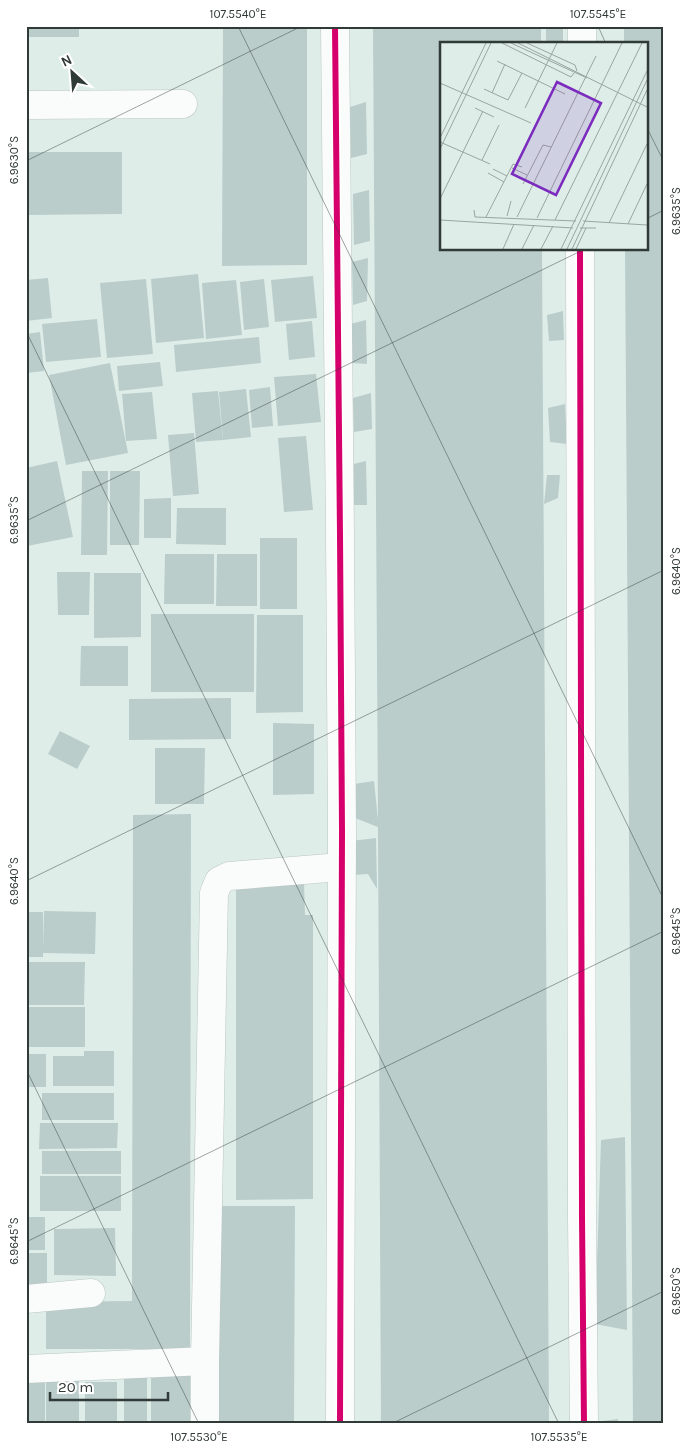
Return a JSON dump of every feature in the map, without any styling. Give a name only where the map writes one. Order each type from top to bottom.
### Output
[{"type":"street","points":[[335,26],[340,535],[340,1424]]},
{"type":"street","points":[[582,26],[582,42]]},
{"type":"street","points":[[26,105],[183,104]]},
{"type":"street","points":[[580,250],[584,1424]]},
{"type":"street","points":[[205,1424],[214,892],[219,881],[229,876],[341,868]]},
{"type":"street","points":[[26,1299],[91,1293]]},
{"type":"street","points":[[26,1369],[205,1361]]},
{"type":"building","points":[[26,26],[79,26],[79,37],[26,37]]},
{"type":"building","points":[[223,26],[307,26],[307,265],[222,266]]},
{"type":"building","points":[[373,26],[541,26],[541,42],[440,42],[440,250],[542,250],[549,1424],[381,1424],[378,827],[355,818],[354,784],[374,781],[378,820]]},
{"type":"building","points":[[546,26],[563,26],[563,42],[546,42]]},
{"type":"building","points":[[624,26],[664,26],[664,1424],[633,1424],[625,250],[648,250],[648,42],[624,42]]},
{"type":"building","points":[[366,102],[367,154],[351,158],[350,107]]},
{"type":"building","points":[[26,152],[122,152],[122,214],[26,215]]},
{"type":"building","points":[[369,190],[370,241],[354,245],[353,194]]},
{"type":"building","points":[[368,258],[367,301],[353,305],[352,262]]},
{"type":"building","points":[[198,274],[204,338],[156,343],[151,279]]},
{"type":"building","points":[[313,276],[317,318],[275,322],[271,280]]},
{"type":"building","points":[[48,278],[52,318],[26,321],[26,280]]},
{"type":"building","points":[[146,279],[153,354],[107,358],[100,283]]},
{"type":"building","points":[[264,279],[269,327],[244,330],[240,282]]},
{"type":"building","points":[[236,280],[242,335],[206,339],[202,283]]},
{"type":"building","points":[[563,311],[564,340],[549,341],[547,315]]},
{"type":"building","points":[[97,319],[101,357],[46,362],[42,324]]},
{"type":"building","points":[[366,320],[367,364],[352,363],[350,324]]},
{"type":"building","points":[[312,321],[315,357],[289,360],[286,324]]},
{"type":"building","points":[[40,332],[44,371],[26,373],[26,334]]},
{"type":"building","points":[[259,337],[261,363],[176,372],[174,345]]},
{"type":"building","points":[[160,362],[163,386],[119,391],[117,366]]},
{"type":"building","points":[[110,363],[128,453],[66,465],[49,375]]},
{"type":"building","points":[[316,374],[321,422],[278,426],[274,377]]},
{"type":"building","points":[[270,387],[273,426],[252,428],[249,390]]},
{"type":"building","points":[[246,389],[251,437],[223,440],[219,392]]},
{"type":"building","points":[[218,391],[223,440],[196,442],[192,393]]},
{"type":"building","points":[[152,392],[157,439],[126,441],[122,394]]},
{"type":"building","points":[[371,393],[372,429],[354,432],[353,398]]},
{"type":"building","points":[[565,404],[567,444],[550,442],[548,408]]},
{"type":"building","points":[[194,433],[199,494],[173,496],[168,435]]},
{"type":"building","points":[[306,436],[313,510],[284,512],[278,438]]},
{"type":"building","points":[[57,461],[73,537],[27,546],[26,468]]},
{"type":"building","points":[[366,461],[367,505],[351,505],[349,465]]},
{"type":"building","points":[[82,471],[108,471],[107,555],[81,555]]},
{"type":"building","points":[[110,471],[140,471],[139,545],[110,545]]},
{"type":"building","points":[[547,475],[560,475],[558,498],[544,504]]},
{"type":"building","points":[[171,498],[171,538],[144,538],[144,499]]},
{"type":"building","points":[[177,508],[226,508],[226,545],[176,544]]},
{"type":"building","points":[[260,538],[297,538],[297,609],[260,609]]},
{"type":"building","points":[[165,554],[214,554],[214,604],[164,604]]},
{"type":"building","points":[[217,554],[257,554],[257,606],[216,606]]},
{"type":"building","points":[[57,572],[90,572],[89,615],[58,615]]},
{"type":"building","points":[[94,573],[141,573],[141,637],[94,638]]},
{"type":"building","points":[[151,614],[254,614],[254,692],[151,692]]},
{"type":"building","points":[[257,615],[303,615],[303,712],[256,713]]},
{"type":"building","points":[[81,646],[128,646],[128,686],[80,686]]},
{"type":"building","points":[[231,698],[231,739],[129,740],[129,699]]},
{"type":"building","points":[[273,723],[314,724],[314,794],[273,795]]},
{"type":"building","points":[[60,731],[90,746],[77,769],[48,754]]},
{"type":"building","points":[[155,748],[205,748],[204,804],[155,804]]},
{"type":"building","points":[[26,768],[29,768],[28,804],[26,804]]},
{"type":"building","points":[[191,814],[190,1349],[46,1349],[46,1302],[132,1301],[133,815]]},
{"type":"building","points":[[376,838],[377,889],[368,874],[352,875],[351,841]]},
{"type":"building","points":[[304,882],[305,915],[313,915],[313,1199],[236,1200],[236,883]]},
{"type":"building","points":[[44,911],[96,912],[95,954],[43,953],[43,957],[26,957],[26,912],[43,912],[44,949]]},
{"type":"building","points":[[26,962],[85,962],[84,1005],[26,1005]]},
{"type":"building","points":[[26,1007],[85,1007],[85,1047],[26,1047]]},
{"type":"building","points":[[84,1051],[114,1051],[114,1086],[53,1086],[53,1056],[84,1056]]},
{"type":"building","points":[[26,1054],[46,1054],[46,1087],[26,1087]]},
{"type":"building","points":[[42,1093],[114,1093],[114,1120],[42,1120]]},
{"type":"building","points":[[26,1103],[29,1103],[29,1139],[26,1139]]},
{"type":"building","points":[[40,1123],[118,1123],[117,1148],[39,1149]]},
{"type":"building","points":[[625,1137],[627,1330],[595,1324],[601,1140]]},
{"type":"building","points":[[42,1151],[121,1151],[121,1174],[42,1174]]},
{"type":"building","points":[[40,1176],[121,1176],[121,1211],[40,1211]]},
{"type":"building","points":[[217,1206],[295,1206],[294,1424],[217,1424]]},
{"type":"building","points":[[26,1217],[45,1217],[45,1250],[26,1250]]},
{"type":"building","points":[[115,1228],[116,1276],[54,1275],[54,1229]]},
{"type":"building","points":[[26,1253],[47,1253],[47,1288],[26,1288]]},
{"type":"building","points":[[151,1375],[190,1376],[190,1424],[151,1424]]},
{"type":"building","points":[[46,1377],[79,1377],[79,1424],[46,1424]]},
{"type":"building","points":[[147,1377],[147,1424],[124,1424],[124,1378]]},
{"type":"building","points":[[26,1380],[45,1380],[45,1424],[26,1424]]},
{"type":"building","points":[[85,1382],[117,1382],[117,1424],[85,1424]]},
{"type":"building","points":[[618,1419],[618,1424],[595,1424],[595,1422]]},
{"type":"cycle path","points":[[335,26],[342,831],[340,1424]]},
{"type":"cycle path","points":[[580,250],[584,1424]]}]
